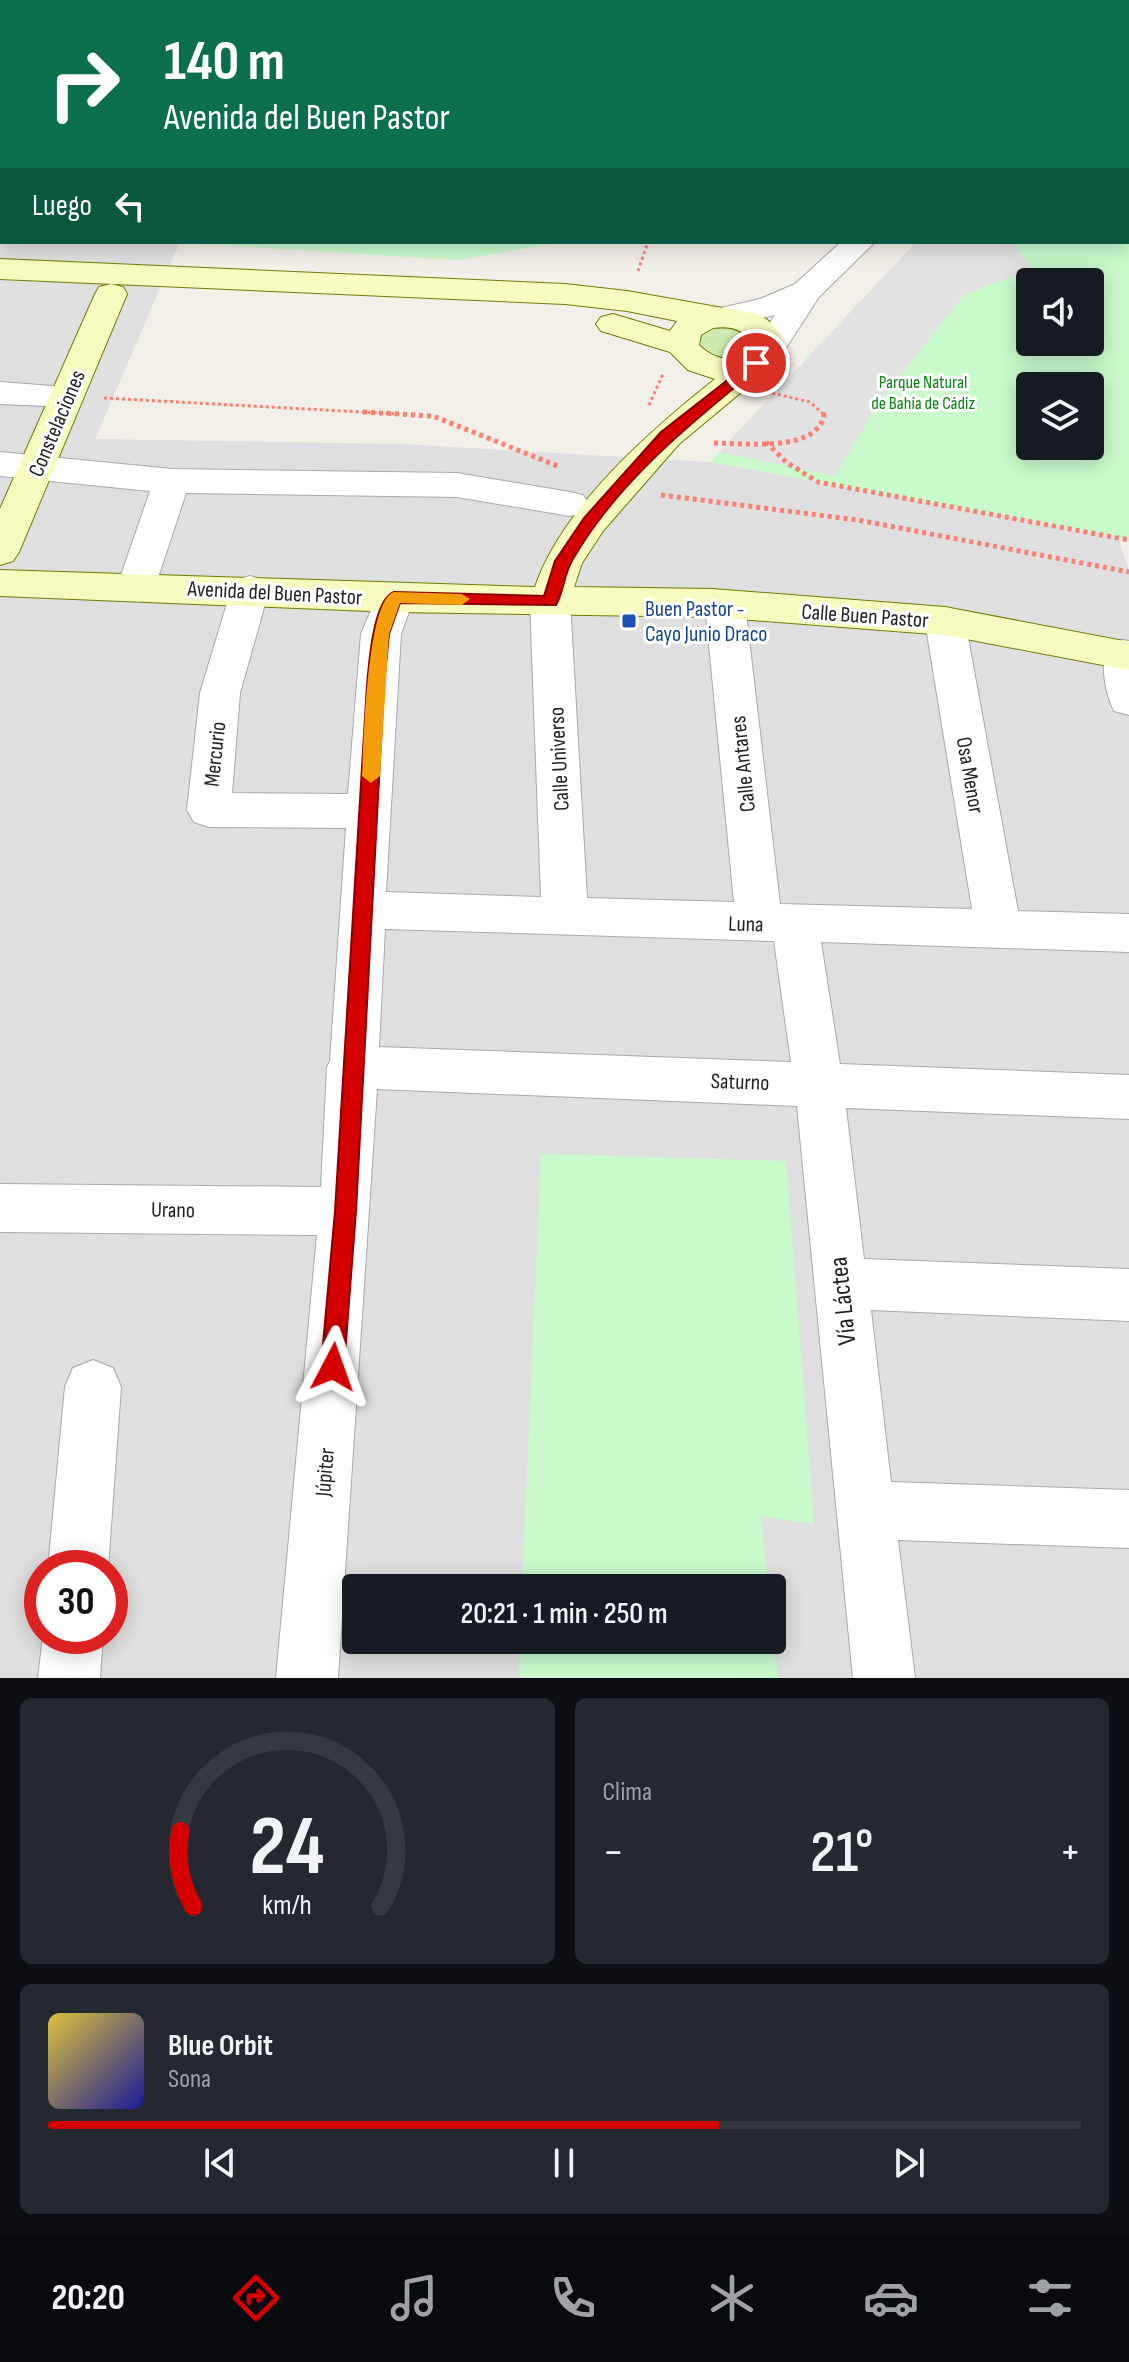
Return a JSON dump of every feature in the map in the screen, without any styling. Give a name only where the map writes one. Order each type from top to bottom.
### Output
[{"type":"street","points":[[656,423],[761,358],[807,291],[857,244]]},
{"type":"street","points":[[0,269],[565,294],[627,301],[738,319],[759,329],[766,337],[761,358]]},
{"type":"street","points":[[0,289],[568,315],[635,330],[684,351],[707,367],[733,369],[761,358]]},
{"type":"street","points":[[550,601],[590,495],[656,423],[685,398],[687,328],[771,306],[807,291]]},
{"type":"street","name":"Constelaciones","points":[[0,552],[111,294]]},
{"type":"street","points":[[0,393],[67,396]]},
{"type":"street","points":[[0,464],[172,481],[457,485],[590,495]]},
{"type":"street","points":[[136,587],[172,481]]},
{"type":"street","name":"Avenida del Buen Pastor","points":[[0,583],[550,601]]},
{"type":"street","name":"Mercurio","points":[[250,590],[220,693],[209,810],[369,811]]},
{"type":"street","name":"Júpiter","points":[[307,1678],[345,1211],[351,1067],[381,634],[394,598]]},
{"type":"street","name":"Calle Buen Pastor","points":[[550,601],[725,604],[945,621],[1126,655]]},
{"type":"street","name":"Calle Universo","points":[[550,601],[565,917]]},
{"type":"street","name":"Calle Antares","points":[[725,604],[777,924]]},
{"type":"street","name":"Osa Menor","points":[[945,621],[998,929]]},
{"type":"street","points":[[1126,655],[1129,699]]},
{"type":"street","name":"Luna","points":[[362,910],[1129,933]]},
{"type":"street","name":"Vía Láctea","points":[[777,924],[819,1084],[884,1678]]},
{"type":"street","name":"Saturno","points":[[351,1067],[1129,1097]]},
{"type":"street","name":"Urano","points":[[0,1208],[345,1211]]},
{"type":"street","points":[[840,1283],[1129,1295]]},
{"type":"street","points":[[79,1550],[93,1387]]},
{"type":"street","points":[[866,1510],[1129,1519]]},
{"type":"street","points":[[69,1678],[71,1654]]},
{"type":"path","points":[[635,279],[647,244]]},
{"type":"path","points":[[635,330],[630,340],[633,348],[665,370],[656,423],[700,443],[796,441],[816,436],[825,423],[817,405]]},
{"type":"path","points":[[67,396],[433,416],[590,495],[667,495],[828,516],[1129,572]]},
{"type":"path","points":[[766,442],[786,462],[818,482],[1129,540]]},
{"type":"shaded area","points":[[0,244],[179,244],[95,439],[402,444],[710,462],[1118,537],[1129,571],[1129,1678],[0,1678]]},
{"type":"shaded area","points":[[914,244],[1014,244],[1031,268],[1016,268],[1016,275],[964,295],[878,404],[835,476],[719,452]]},
{"type":"green space","points":[[200,244],[550,244],[458,260]]},
{"type":"green space","name":"Parque Natural de Bahía de Cádiz","points":[[921,244],[1129,244],[1129,539],[710,462],[876,285]]},
{"type":"green space","points":[[723,325],[746,331],[755,345],[736,362],[701,356],[695,335],[701,329]]},
{"type":"green space","points":[[541,1154],[786,1161],[814,1524],[761,1516],[767,1574],[523,1574]]},
{"type":"green space","points":[[520,1654],[775,1654],[778,1678],[519,1677]]},
{"type":"slow traffic","points":[[371,776],[381,634],[394,598],[462,599]]},
{"type":"place","name":"Buen Pastor - Cayo Junio Draco","points":[[629,621]]},
{"type":"route","points":[[333,1367],[376,685],[381,634],[394,598],[550,601],[563,561],[590,522],[666,436],[756,363]]}]
